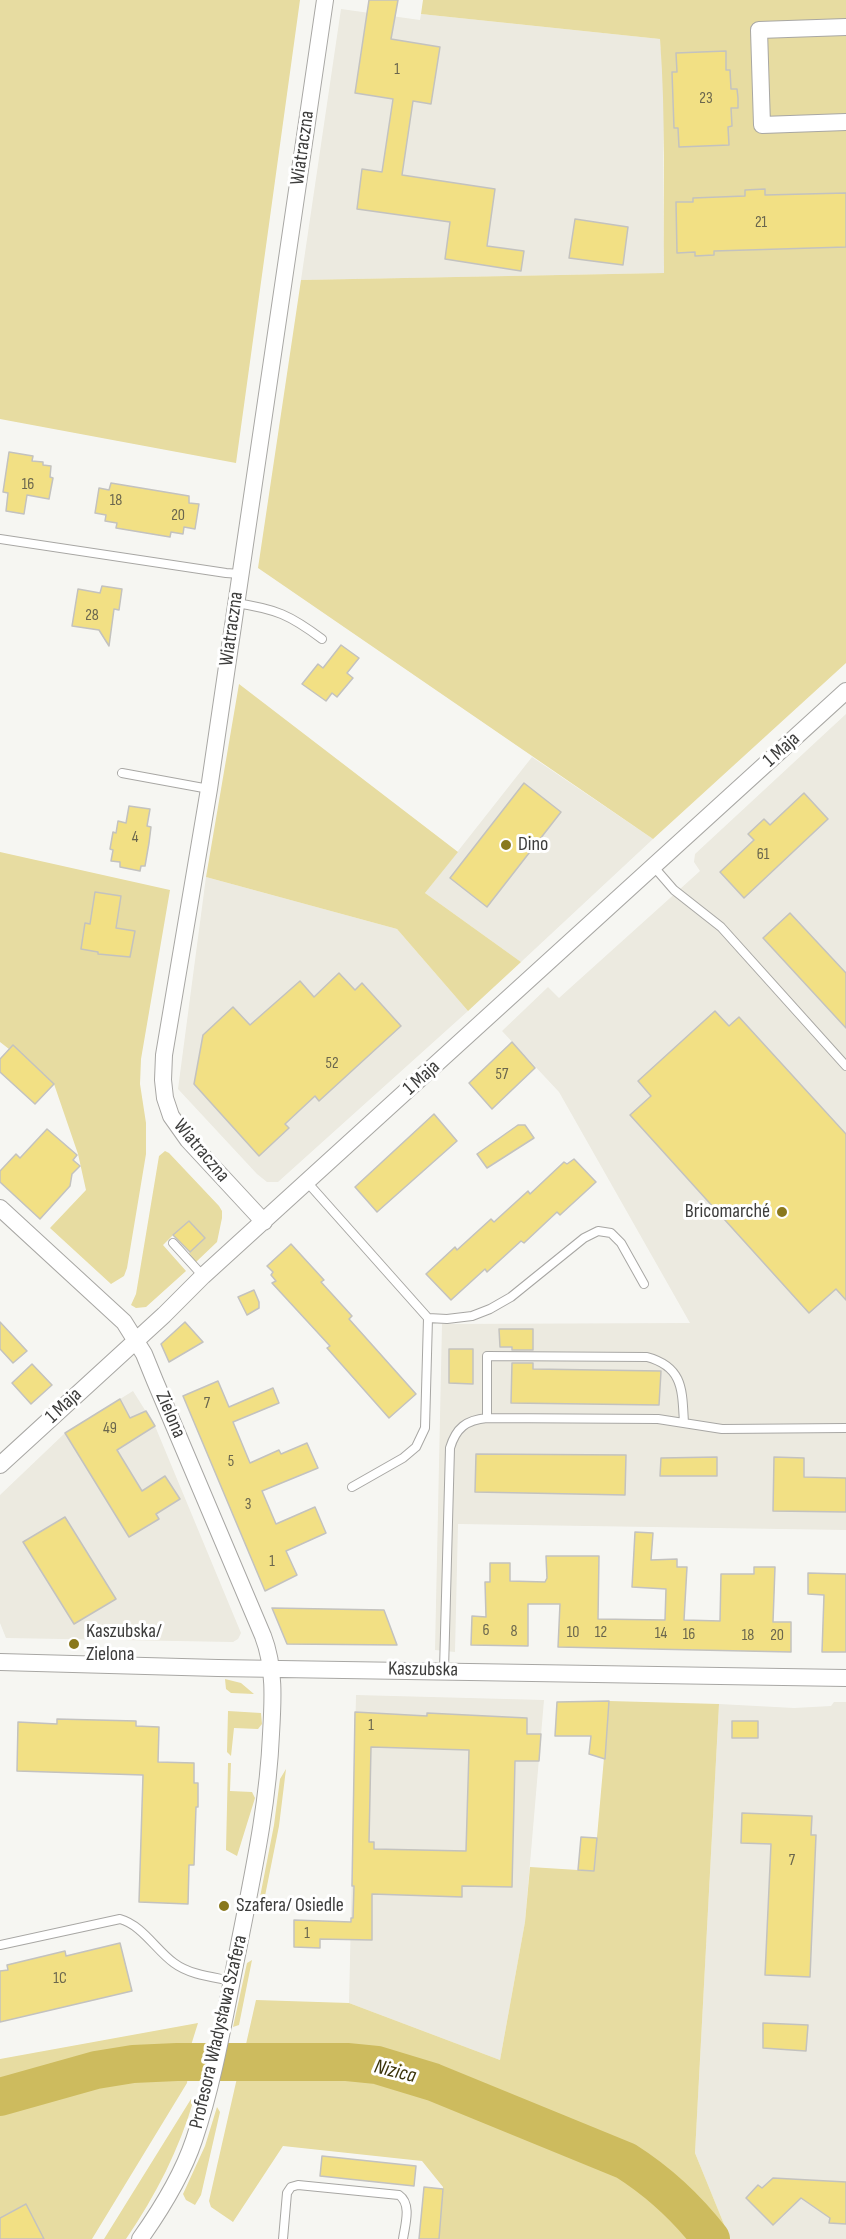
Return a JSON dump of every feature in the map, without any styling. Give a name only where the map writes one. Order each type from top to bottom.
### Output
[{"type":"street","name":"Wiatraczna","points":[[264,1222],[188,1140],[171,1116],[162,1080],[164,1055],[208,789],[325,0]]},
{"type":"street","points":[[846,27],[759,30],[762,125],[846,122]]},
{"type":"street","name":"1 Maja","points":[[0,1465],[202,1276],[846,691]]},
{"type":"street","name":"Zielona","points":[[0,1208],[112,1309],[136,1340],[156,1381],[263,1636],[271,1669]]},
{"type":"street","name":"Kaszubska","points":[[0,1662],[271,1669],[846,1678]]},
{"type":"street","name":"Profesora Władysława Szafera","points":[[140,2239],[160,2211],[181,2172],[194,2141],[211,2081],[267,1798],[273,1702],[271,1669]]},
{"type":"lane","points":[[0,539],[240,574]]},
{"type":"lane","points":[[236,603],[274,610],[296,620],[322,639]]},
{"type":"lane","points":[[122,773],[208,789]]},
{"type":"lane","points":[[654,867],[674,890],[721,927],[846,1066]]},
{"type":"lane","points":[[307,1182],[429,1318],[425,1428],[416,1447],[403,1458],[352,1487]]},
{"type":"lane","points":[[429,1318],[447,1319],[472,1316],[490,1310],[511,1297],[584,1238],[598,1231],[611,1233],[621,1243],[644,1284]]},
{"type":"lane","points":[[173,1243],[202,1276]]},
{"type":"lane","points":[[487,1418],[487,1356],[647,1357],[658,1360],[669,1367],[678,1377],[682,1392],[684,1423]]},
{"type":"lane","points":[[444,1670],[450,1448],[460,1427],[474,1420],[487,1418],[658,1419],[722,1429],[846,1428]]},
{"type":"lane","points":[[0,1945],[120,1919],[133,1925],[175,1964],[194,1972],[232,1981]]},
{"type":"lane","points":[[283,2239],[287,2193],[291,2187],[298,2185],[399,2195],[405,2199],[406,2206],[404,2239]]},
{"type":"shaded area","points":[[0,0],[300,0],[236,463],[0,419]]},
{"type":"shaded area","points":[[423,0],[846,0],[846,663],[653,839],[258,568],[301,280],[664,273],[664,127],[660,39],[421,14]]},
{"type":"shaded area","points":[[341,9],[420,20],[421,14],[660,39],[665,97],[664,273],[301,280]]},
{"type":"shaded area","points":[[239,684],[458,852],[425,893],[521,962],[468,1011],[397,929],[206,877]]},
{"type":"shaded area","points":[[846,714],[846,1530],[458,1524],[455,1652],[435,1650],[442,1324],[690,1323],[559,1092],[502,1031],[548,987],[559,998],[700,871],[694,862],[695,854]]},
{"type":"shaded area","points":[[532,757],[653,839],[521,962],[425,893]]},
{"type":"shaded area","points":[[0,852],[170,890],[141,1059],[140,1084],[146,1123],[146,1154],[127,1268],[124,1276],[111,1284],[50,1228],[86,1190],[78,1154],[54,1084],[13,1045],[9,1049],[0,1042]]},
{"type":"shaded area","points":[[206,877],[397,929],[468,1011],[278,1182],[267,1182],[257,1174],[178,1089]]},
{"type":"shaded area","points":[[165,1151],[219,1206],[222,1218],[217,1242],[196,1262],[189,1253],[204,1238],[173,1235],[163,1245],[186,1271],[146,1307],[136,1308],[131,1305],[136,1294],[159,1156]]},
{"type":"shaded area","points":[[133,1391],[155,1426],[241,1633],[238,1639],[233,1642],[6,1638],[0,1623],[0,1495],[65,1433]]},
{"type":"shaded area","points":[[225,1679],[241,1683],[254,1694],[231,1693],[226,1689]]},
{"type":"shaded area","points":[[356,1695],[544,1700],[525,1922],[500,2060],[349,2003]]},
{"type":"shaded area","points":[[609,1701],[719,1704],[695,2153],[730,2239],[723,2239],[714,2225],[673,2183],[641,2157],[488,2091],[396,2057],[352,2052],[244,2053],[256,2000],[349,2003],[500,2060],[525,1922],[530,1867],[594,1871]]},
{"type":"shaded area","points":[[834,1702],[846,1702],[846,2239],[730,2239],[695,2153],[719,1704],[794,1708],[831,1706]]},
{"type":"shaded area","points":[[228,1711],[261,1713],[262,1724],[258,1729],[234,1728],[231,1756],[227,1752]]},
{"type":"shaded area","points":[[228,1763],[231,1763],[230,1791],[252,1792],[255,1798],[237,1856],[226,1850]]},
{"type":"shaded area","points":[[286,1769],[279,1826],[264,1901],[260,1897],[280,1779]]},
{"type":"shaded area","points":[[252,1960],[239,2025],[233,2027],[247,1963]]},
{"type":"shaded area","points":[[198,2023],[188,2055],[134,2056],[42,2075],[0,2087],[0,2059]]},
{"type":"shaded area","points":[[189,2068],[187,2083],[92,2239],[44,2239],[25,2204],[0,2218],[0,2104],[93,2078],[140,2070]]},
{"type":"shaded area","points":[[307,2071],[366,2075],[423,2087],[584,2152],[619,2169],[644,2185],[665,2202],[699,2239],[439,2239],[443,2187],[422,2161],[283,2146],[233,2222],[211,2207],[209,2201],[237,2078],[253,2077],[254,2073]]},
{"type":"shaded area","points":[[191,2099],[194,2099],[174,2154],[137,2222],[126,2239],[104,2239]]},
{"type":"shaded area","points":[[217,2107],[220,2112],[201,2195],[195,2205],[186,2200],[183,2194],[205,2146]]},
{"type":"building","points":[[369,0],[398,0],[391,39],[440,47],[431,104],[413,101],[402,175],[495,189],[487,246],[524,251],[521,271],[445,259],[450,222],[357,209],[362,169],[382,172],[393,99],[355,93]]},
{"type":"building","points":[[726,51],[726,70],[730,70],[731,89],[737,89],[738,98],[738,108],[731,108],[732,126],[728,127],[729,145],[679,147],[678,128],[674,128],[672,72],[677,72],[676,53]]},
{"type":"building","points":[[765,189],[765,195],[846,193],[846,247],[714,251],[714,255],[695,256],[695,252],[677,253],[676,202],[693,202],[693,198],[745,196],[745,190]]},
{"type":"building","points":[[575,219],[628,227],[623,265],[569,258]]},
{"type":"building","points":[[9,452],[33,456],[32,461],[43,462],[43,465],[51,466],[50,477],[53,478],[49,499],[27,495],[24,514],[6,511],[8,493],[3,492]]},
{"type":"building","points":[[111,483],[189,496],[189,503],[199,504],[195,529],[184,527],[183,534],[171,532],[170,537],[116,528],[117,523],[105,521],[106,515],[95,513],[99,488],[109,490]]},
{"type":"building","points":[[102,586],[122,589],[119,610],[114,609],[109,646],[99,630],[72,626],[78,589],[100,593]]},
{"type":"building","points":[[341,645],[359,658],[347,673],[353,678],[337,697],[332,693],[326,701],[302,684],[318,664],[323,668]]},
{"type":"building","name":"Dino","points":[[524,783],[561,812],[487,907],[450,878]]},
{"type":"building","points":[[804,793],[828,819],[744,898],[720,872],[754,840],[748,834],[764,819],[770,825]]},
{"type":"building","points":[[129,806],[150,809],[147,826],[151,827],[149,843],[145,866],[141,866],[140,871],[120,867],[120,862],[111,861],[113,850],[110,849],[113,832],[116,833],[118,821],[126,823]]},
{"type":"building","points":[[95,892],[121,896],[116,928],[135,931],[130,957],[98,954],[98,952],[81,949],[85,923],[90,924]]},
{"type":"building","points":[[790,913],[846,973],[846,1028],[763,938]]},
{"type":"building","points":[[339,973],[355,990],[362,983],[401,1026],[319,1101],[315,1096],[285,1124],[289,1128],[259,1156],[194,1084],[203,1035],[233,1007],[250,1025],[300,981],[314,997]]},
{"type":"building","name":"Bricomarché","points":[[715,1011],[729,1026],[739,1017],[846,1134],[846,1300],[836,1289],[809,1313],[630,1115],[651,1096],[638,1081]]},
{"type":"building","points":[[512,1042],[535,1068],[492,1109],[469,1083]]},
{"type":"building","points":[[13,1045],[54,1084],[35,1104],[0,1072],[0,1059]]},
{"type":"building","points":[[434,1114],[457,1141],[377,1212],[355,1187]]},
{"type":"building","points":[[518,1125],[525,1125],[534,1138],[487,1168],[477,1154]]},
{"type":"building","points":[[47,1129],[77,1155],[73,1160],[80,1166],[72,1174],[70,1186],[40,1219],[0,1182],[0,1171],[16,1154],[20,1158]]},
{"type":"building","points":[[574,1159],[596,1182],[560,1215],[557,1212],[524,1243],[521,1241],[487,1272],[485,1269],[451,1300],[426,1274],[455,1247],[457,1250],[491,1219],[494,1222],[528,1191],[530,1194],[564,1162],[567,1164]]},
{"type":"building","points":[[189,1221],[205,1238],[190,1252],[173,1235]]},
{"type":"building","points":[[291,1244],[324,1280],[321,1282],[352,1316],[349,1319],[416,1394],[389,1418],[327,1348],[330,1346],[272,1283],[276,1281],[271,1275],[273,1272],[267,1266]]},
{"type":"building","points":[[254,1290],[259,1308],[247,1315],[238,1297]]},
{"type":"building","points":[[0,1322],[27,1351],[13,1363],[0,1349]]},
{"type":"building","points":[[185,1322],[203,1342],[169,1362],[161,1344]]},
{"type":"building","points":[[499,1329],[533,1329],[533,1350],[512,1350],[512,1347],[500,1347]]},
{"type":"building","points":[[449,1349],[473,1349],[473,1384],[449,1383]]},
{"type":"building","points":[[512,1363],[533,1363],[533,1369],[661,1371],[659,1405],[511,1403]]},
{"type":"building","points":[[32,1364],[52,1385],[31,1404],[12,1383]]},
{"type":"building","points":[[218,1381],[229,1407],[273,1388],[279,1403],[233,1422],[250,1463],[279,1450],[281,1454],[307,1443],[318,1468],[262,1491],[276,1524],[315,1507],[326,1533],[286,1551],[297,1575],[265,1591],[183,1396]]},
{"type":"building","points":[[120,1399],[130,1418],[146,1411],[155,1426],[117,1450],[142,1491],[165,1476],[180,1499],[156,1514],[159,1519],[129,1537],[65,1433]]},
{"type":"building","points":[[476,1454],[626,1455],[625,1495],[475,1492]]},
{"type":"building","points":[[717,1457],[717,1476],[660,1476],[661,1458]]},
{"type":"building","points":[[774,1457],[804,1458],[804,1477],[846,1478],[846,1512],[773,1511]]},
{"type":"building","points":[[65,1517],[116,1599],[74,1624],[23,1542]]},
{"type":"building","points":[[635,1532],[653,1533],[651,1560],[677,1559],[677,1567],[687,1567],[684,1620],[720,1621],[721,1574],[754,1574],[754,1567],[775,1567],[773,1622],[791,1622],[791,1652],[558,1647],[560,1604],[528,1604],[528,1646],[471,1645],[472,1616],[486,1617],[485,1582],[490,1582],[490,1563],[510,1563],[510,1581],[545,1582],[547,1578],[546,1556],[599,1556],[598,1619],[665,1620],[666,1589],[632,1587]]},
{"type":"building","points":[[808,1573],[846,1574],[846,1652],[822,1652],[824,1595],[808,1594]]},
{"type":"building","points":[[272,1608],[384,1610],[397,1645],[287,1644]]},
{"type":"building","points":[[609,1701],[605,1759],[589,1754],[591,1736],[555,1736],[557,1702]]},
{"type":"building","points":[[355,1712],[527,1718],[527,1734],[541,1734],[539,1761],[515,1761],[512,1887],[462,1886],[462,1897],[372,1894],[372,1940],[320,1939],[320,1948],[294,1947],[294,1920],[351,1922],[354,1886],[352,1886]],"holes":[[[371,1747],[469,1750],[466,1851],[374,1849],[374,1842],[369,1842]]]},
{"type":"building","points":[[57,1719],[136,1721],[136,1726],[159,1727],[158,1762],[194,1763],[194,1783],[198,1783],[198,1807],[196,1807],[194,1865],[189,1865],[188,1904],[139,1902],[143,1775],[17,1771],[18,1722],[57,1724]]},
{"type":"building","points":[[732,1721],[758,1721],[758,1738],[732,1738]]},
{"type":"building","points":[[742,1813],[812,1816],[811,1835],[816,1835],[810,1977],[765,1975],[771,1844],[741,1843]]},
{"type":"building","points":[[581,1837],[597,1838],[594,1871],[578,1870]]},
{"type":"building","points":[[120,1943],[132,1991],[0,2022],[0,1971],[8,1970],[7,1965],[65,1951],[66,1956]]},
{"type":"building","points":[[763,2023],[808,2025],[806,2051],[763,2048]]},
{"type":"building","points":[[322,2156],[416,2166],[414,2186],[320,2176]]},
{"type":"building","points":[[773,2178],[846,2182],[846,2224],[829,2223],[830,2218],[801,2198],[773,2225],[746,2198],[758,2185],[762,2188]]},
{"type":"building","points":[[424,2187],[443,2189],[439,2239],[419,2239]]},
{"type":"building","points":[[26,2204],[44,2239],[0,2239],[0,2218]]},
{"type":"waterway","name":"Nizica","points":[[0,2097],[96,2070],[133,2064],[347,2062],[377,2065],[433,2082],[626,2161],[672,2196],[711,2239]]},
{"type":"place","name":"Dino","points":[[506,845]]},
{"type":"place","name":"Bricomarché","points":[[782,1212]]},
{"type":"place","name":"Kaszubska/ Zielona","points":[[74,1644]]},
{"type":"place","name":"Szafera/ Osiedle","points":[[224,1906]]}]
